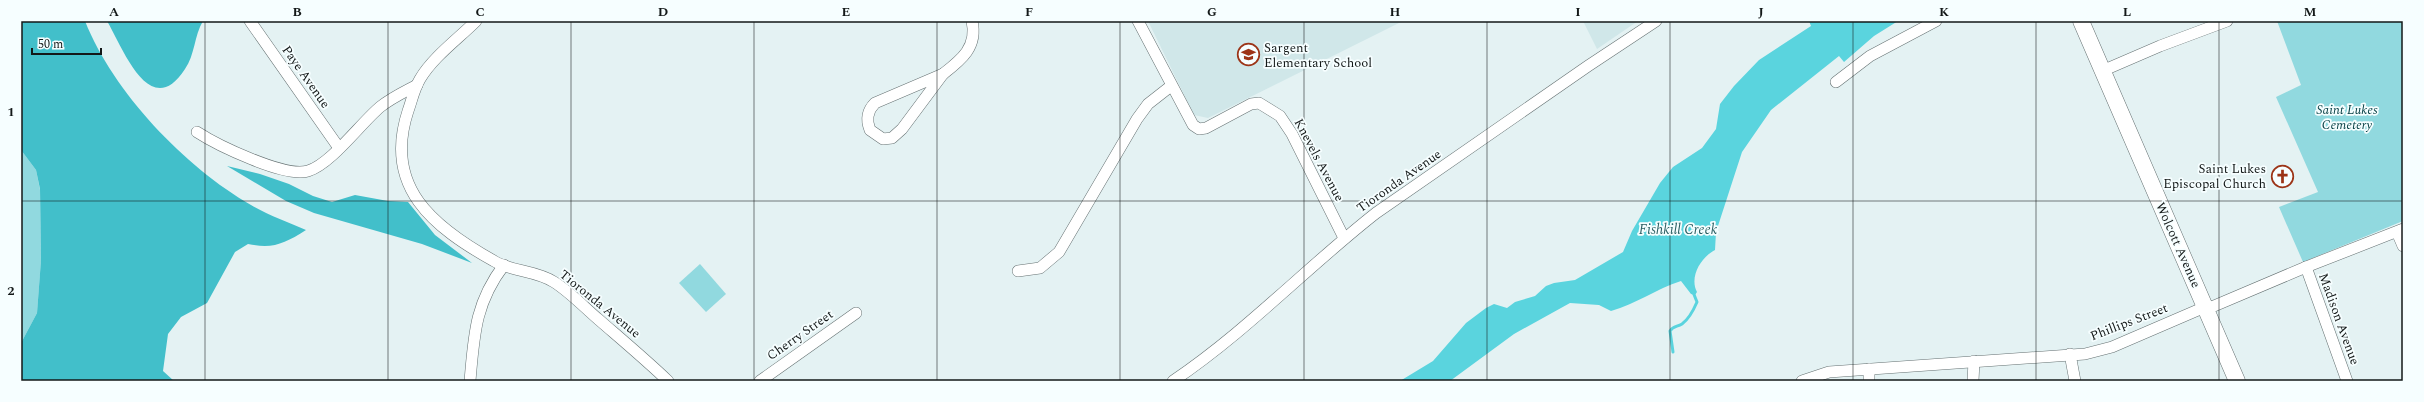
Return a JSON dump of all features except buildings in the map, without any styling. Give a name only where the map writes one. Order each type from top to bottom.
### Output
[{"type":"main road","name":"Wolcott Avenue","points":[[2081,21],[2237,381]]},
{"type":"street","name":"Paye Avenue","points":[[250,21],[339,148]]},
{"type":"street","points":[[197,132],[215,143],[242,155],[269,165],[302,172],[319,165],[339,148],[380,107],[417,85],[436,60],[476,21]]},
{"type":"street","points":[[943,74],[875,103],[870,107],[867,117],[870,130],[883,139],[892,138],[902,129],[943,74],[967,53],[973,38],[972,21]]},
{"type":"street","name":"Knevels Avenue","points":[[1138,21],[1188,119],[1199,129],[1206,128],[1251,104],[1259,103],[1280,116],[1292,134],[1344,238]]},
{"type":"street","name":"Tioronda Avenue","points":[[1173,381],[1212,355],[1344,238],[1376,213],[1588,66],[1656,21]]},
{"type":"street","points":[[1836,82],[1870,56],[1936,21]]},
{"type":"street","points":[[2102,71],[2227,21]]},
{"type":"street","name":"Tioronda Avenue","points":[[417,85],[403,126],[400,157],[404,172],[415,196],[440,226],[455,238],[496,262],[526,270],[553,282],[668,381]]},
{"type":"street","points":[[1018,271],[1040,268],[1060,252],[1137,119],[1148,104],[1171,86]]},
{"type":"street","points":[[2400,231],[2403,246]]},
{"type":"street","name":"Phillips Street","points":[[1802,381],[1828,372],[2085,354],[2112,347],[2205,307],[2214,306],[2306,267],[2400,231]]},
{"type":"street","points":[[470,381],[473,338],[478,317],[490,284],[504,265]]},
{"type":"street","name":"Madison Avenue","points":[[2306,267],[2347,381]]},
{"type":"street","name":"Cherry Street","points":[[760,381],[856,313]]},
{"type":"street","points":[[2070,354],[2075,381]]},
{"type":"street","points":[[1973,381],[1974,361]]},
{"type":"street","points":[[1869,369],[1869,381]]},
{"type":"shaded area","points":[[21,21],[85,21],[97,48],[113,74],[132,100],[177,149],[226,189],[251,205],[306,230],[285,242],[265,246],[248,244],[235,252],[207,303],[181,317],[168,334],[163,371],[174,381],[21,381],[21,343],[37,313],[41,260],[40,189],[36,170],[21,150]]},
{"type":"shaded area","points":[[107,21],[203,21],[191,58],[185,69],[172,84],[160,88],[149,85],[139,75],[129,62]]},
{"type":"shaded area","name":"Sargent Elementary School","points":[[1148,21],[1403,21],[1208,118],[1194,115]]},
{"type":"shaded area","points":[[1583,21],[1638,21],[1597,49]]},
{"type":"shaded area","points":[[227,166],[260,174],[289,184],[313,196],[332,202],[355,195],[388,201],[408,202],[435,235],[472,263],[422,244],[314,213],[286,201]]},
{"type":"green space","name":"Saint Lukes Cemetery","points":[[2277,21],[2403,21],[2403,221],[2303,262],[2279,207],[2318,192],[2276,97],[2301,85]]},
{"type":"green space","points":[[21,150],[36,170],[40,190],[41,260],[37,313],[21,343]]},
{"type":"green space","points":[[700,264],[726,294],[706,312],[679,283]]},
{"type":"water","name":"Fishkill Creek","points":[[1809,21],[1898,21],[1874,36],[1844,62],[1839,56],[1771,110],[1742,152],[1716,232],[1715,250],[1705,257],[1695,274],[1694,280],[1697,292],[1695,295],[1691,294],[1681,281],[1611,311],[1599,305],[1570,303],[1514,334],[1450,381],[1400,381],[1433,361],[1466,323],[1486,308],[1494,304],[1507,308],[1515,302],[1535,296],[1546,286],[1554,283],[1575,280],[1623,252],[1632,231],[1660,183],[1673,167],[1702,148],[1716,129],[1720,104],[1734,86],[1759,60],[1811,26]]},
{"type":"waterway","points":[[1673,352],[1670,331],[1674,327],[1682,324],[1691,314],[1697,302],[1693,292]]},
{"type":"place","name":"Sargent Elementary School","points":[[1249,55]]},
{"type":"place","name":"Saint Lukes Episcopal Church","points":[[2282,176]]}]
